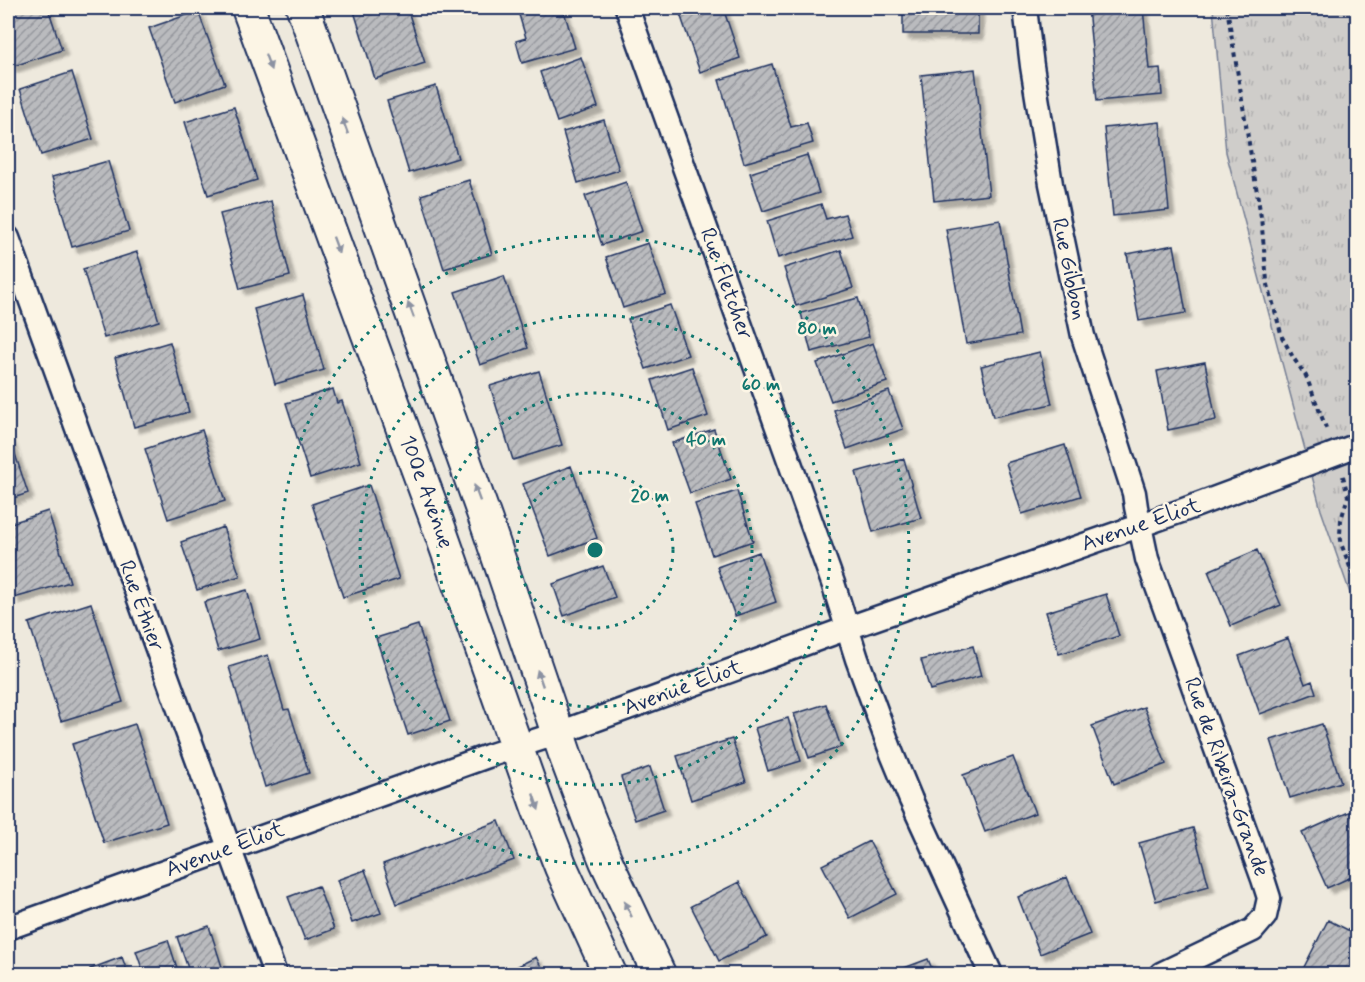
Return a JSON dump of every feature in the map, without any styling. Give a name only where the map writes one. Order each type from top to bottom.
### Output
[{"type":"street","name":"100e Avenue","points":[[248,8],[561,867],[610,975]]},
{"type":"street","name":"100e Avenue","points":[[303,8],[486,521],[585,810],[659,975]]},
{"type":"street","name":"Rue Fletcher","points":[[627,8],[848,628]]},
{"type":"street","name":"Rue Gibbon","points":[[1025,8],[1032,66],[1052,184],[1083,336],[1134,493],[1140,525]]},
{"type":"street","name":"Rue Éthier","points":[[8,238],[275,975]]},
{"type":"street","name":"Avenue Eliot","points":[[8,928],[848,628],[1181,512],[1358,445]]},
{"type":"street","name":"Rue de Ribeira-Grande","points":[[1140,525],[1147,559],[1269,898],[1265,916],[1253,930],[1161,975]]},
{"type":"street","points":[[848,628],[857,659],[908,791],[991,975]]},
{"type":"path","points":[[1227,8],[1261,217],[1267,281],[1282,337],[1306,376],[1330,439]]},
{"type":"path","points":[[1340,467],[1348,496],[1341,520],[1340,534],[1342,546],[1358,588]]},
{"type":"green space","points":[[1213,8],[1357,8],[1357,613],[1321,510],[1226,152]]},
{"type":"building","points":[[8,8],[48,8],[62,50],[11,67],[8,55]]},
{"type":"building","points":[[353,8],[407,8],[425,63],[375,79]]},
{"type":"building","points":[[517,8],[563,8],[575,48],[522,63],[516,41],[526,38]]},
{"type":"building","points":[[678,8],[723,8],[740,58],[700,72]]},
{"type":"building","points":[[903,8],[978,8],[978,34],[903,34]]},
{"type":"building","points":[[1088,8],[1143,8],[1149,69],[1160,68],[1162,95],[1097,101]]},
{"type":"building","points":[[198,11],[225,84],[175,102],[149,28]]},
{"type":"building","points":[[581,57],[598,107],[557,122],[540,72]]},
{"type":"building","points":[[772,64],[791,127],[807,123],[813,143],[744,163],[719,80]]},
{"type":"building","points":[[975,69],[989,195],[934,201],[921,75]]},
{"type":"building","points":[[72,72],[93,139],[41,155],[20,89]]},
{"type":"building","points":[[436,86],[458,158],[409,173],[387,101]]},
{"type":"building","points":[[234,107],[257,180],[208,195],[185,122]]},
{"type":"building","points":[[604,120],[619,170],[578,183],[563,132]]},
{"type":"building","points":[[1160,122],[1169,210],[1113,216],[1104,128]]},
{"type":"building","points":[[807,155],[819,193],[763,211],[750,173]]},
{"type":"building","points":[[108,161],[129,231],[72,247],[52,177]]},
{"type":"building","points":[[469,180],[492,254],[444,269],[421,195]]},
{"type":"building","points":[[626,182],[642,231],[602,245],[585,196]]},
{"type":"building","points":[[271,201],[290,276],[240,289],[220,214]]},
{"type":"building","points":[[821,204],[826,219],[845,214],[852,236],[778,258],[767,221]]},
{"type":"building","points":[[1000,220],[1020,335],[966,344],[946,229]]},
{"type":"building","points":[[648,243],[666,294],[623,308],[606,257]]},
{"type":"building","points":[[1174,245],[1186,313],[1139,321],[1127,254]]},
{"type":"building","points":[[841,250],[853,288],[796,306],[784,268]]},
{"type":"building","points":[[137,252],[159,321],[104,338],[83,269]]},
{"type":"building","points":[[504,276],[528,348],[480,365],[455,292]]},
{"type":"building","points":[[303,295],[324,370],[275,384],[254,309]]},
{"type":"building","points":[[858,298],[869,337],[811,352],[801,313]]},
{"type":"building","points":[[670,305],[688,355],[646,369],[628,319]]},
{"type":"building","points":[[170,342],[189,412],[134,427],[115,358]]},
{"type":"building","points":[[873,343],[887,382],[831,401],[817,363]]},
{"type":"building","points":[[1040,352],[1052,404],[993,417],[981,366]]},
{"type":"building","points":[[1205,362],[1216,420],[1168,430],[1157,371]]},
{"type":"building","points":[[692,367],[708,416],[668,430],[652,380]]},
{"type":"building","points":[[539,371],[562,445],[513,460],[490,386]]},
{"type":"building","points":[[333,389],[337,403],[342,401],[361,462],[310,478],[286,403]]},
{"type":"building","points":[[889,391],[903,429],[847,449],[834,410]]},
{"type":"building","points":[[714,429],[731,479],[690,493],[672,443]]},
{"type":"building","points":[[202,430],[225,501],[168,519],[145,449]]},
{"type":"building","points":[[8,433],[28,493],[8,500]]},
{"type":"building","points":[[1065,445],[1081,496],[1022,514],[1006,463]]},
{"type":"building","points":[[904,459],[921,518],[873,532],[856,472]]},
{"type":"building","points":[[571,466],[597,538],[550,556],[523,484]]},
{"type":"building","points":[[369,485],[399,579],[343,597],[312,504]]},
{"type":"building","points":[[737,491],[753,541],[712,555],[695,504]]},
{"type":"building","points":[[48,511],[70,582],[14,598],[8,576],[8,524]]},
{"type":"building","points":[[223,527],[240,576],[197,590],[181,542]]},
{"type":"building","points":[[1257,550],[1281,605],[1231,626],[1208,571]]},
{"type":"building","points":[[759,552],[776,602],[735,616],[717,567]]},
{"type":"building","points":[[603,566],[615,597],[564,616],[553,584]]},
{"type":"building","points":[[247,590],[260,639],[218,651],[204,602]]},
{"type":"building","points":[[1106,594],[1119,636],[1059,654],[1046,612]]},
{"type":"building","points":[[91,603],[123,702],[61,721],[29,623]]},
{"type":"building","points":[[418,625],[450,721],[408,735],[376,638]]},
{"type":"building","points":[[1288,638],[1305,684],[1312,681],[1316,693],[1260,714],[1239,656]]},
{"type":"building","points":[[973,646],[981,676],[930,690],[921,660]]},
{"type":"building","points":[[268,655],[284,710],[289,709],[309,773],[265,787],[229,667]]},
{"type":"building","points":[[826,704],[841,747],[809,758],[794,714]]},
{"type":"building","points":[[1144,707],[1166,764],[1114,784],[1092,726]]},
{"type":"building","points":[[788,718],[801,761],[768,771],[755,728]]},
{"type":"building","points":[[135,724],[167,823],[104,843],[72,744]]},
{"type":"building","points":[[1322,724],[1341,782],[1290,798],[1271,740]]},
{"type":"building","points":[[732,739],[746,782],[691,800],[677,756]]},
{"type":"building","points":[[1013,757],[1035,813],[985,832],[963,775]]},
{"type":"building","points":[[650,767],[664,810],[635,820],[621,777]]},
{"type":"building","points":[[1351,811],[1358,824],[1358,874],[1327,888],[1302,833]]},
{"type":"building","points":[[499,821],[514,860],[397,904],[383,864]]},
{"type":"building","points":[[1193,828],[1209,886],[1156,901],[1139,843]]},
{"type":"building","points":[[869,841],[897,894],[850,918],[822,865]]},
{"type":"building","points":[[365,870],[381,913],[352,923],[337,880]]},
{"type":"building","points":[[1067,877],[1090,934],[1040,954],[1018,897]]},
{"type":"building","points":[[739,882],[767,937],[719,961],[691,906]]},
{"type":"building","points":[[318,886],[334,929],[305,940],[288,897]]},
{"type":"building","points":[[1328,920],[1358,935],[1358,974],[1301,973]]},
{"type":"building","points":[[209,926],[223,970],[207,974],[190,974],[177,937]]},
{"type":"building","points":[[168,940],[179,974],[144,974],[136,951]]},
{"type":"building","points":[[122,957],[128,974],[93,974],[90,969]]},
{"type":"building","points":[[536,957],[545,974],[502,974]]},
{"type":"building","points":[[928,959],[934,974],[888,974]]}]
